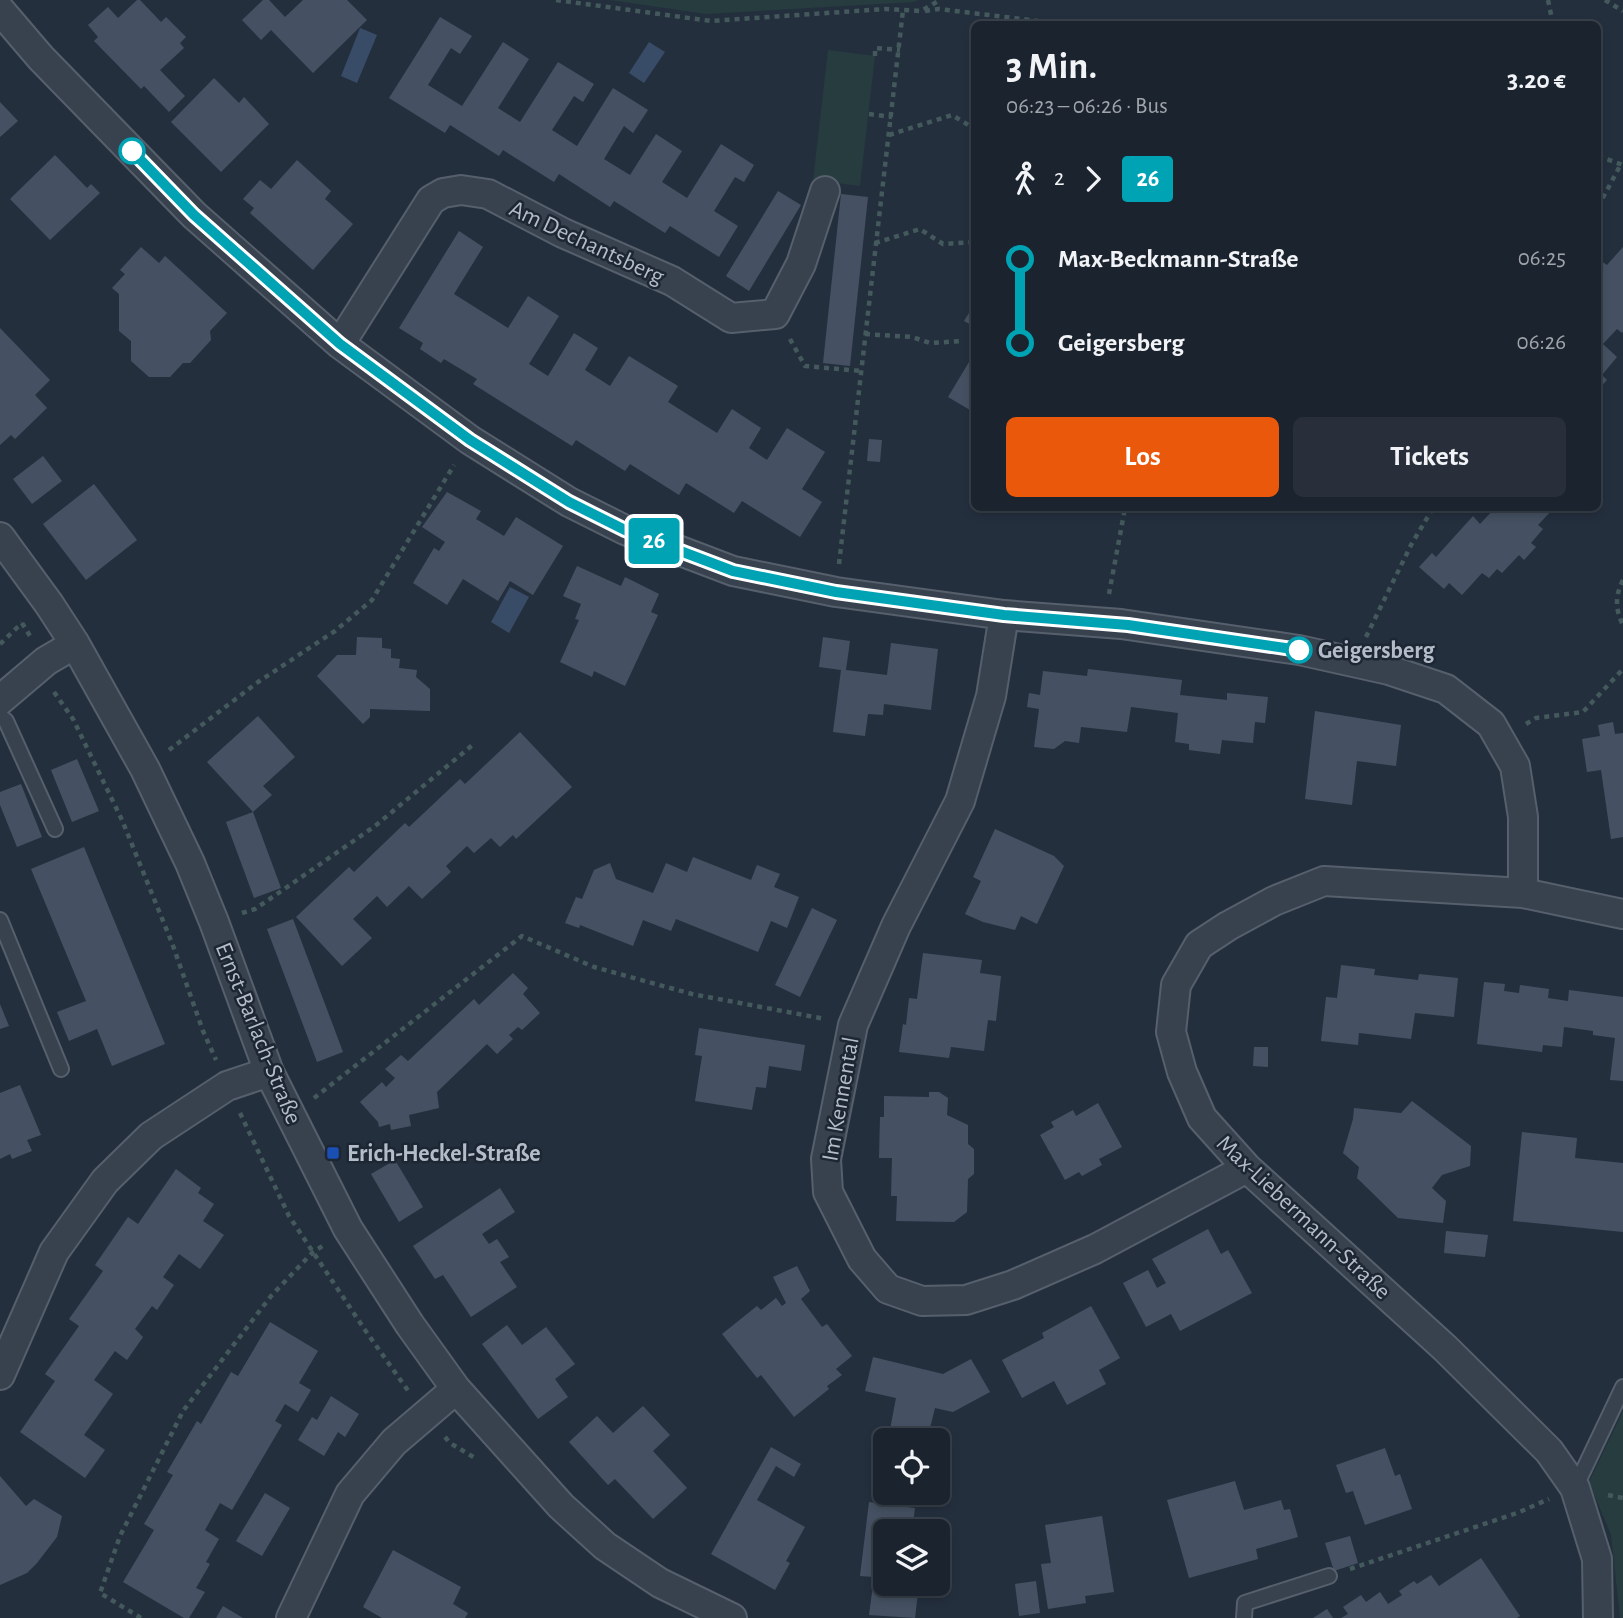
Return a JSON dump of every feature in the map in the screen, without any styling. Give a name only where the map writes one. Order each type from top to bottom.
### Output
[{"type":"street","points":[[0,10],[41,58],[194,215],[340,344],[470,440],[569,502],[625,530],[733,571],[836,592],[1004,615],[1104,622],[1228,639],[1390,670],[1446,689],[1491,724],[1515,766],[1523,817],[1523,893]]},
{"type":"street","name":"Am Dechantsberg","points":[[340,344],[431,200],[443,193],[461,190],[488,194],[563,233],[672,281],[731,318],[775,314]]},
{"type":"street","points":[[775,314],[801,264],[825,191]]},
{"type":"street","name":"Ernst-Barlach-Straße","points":[[0,537],[75,644],[145,769],[190,863],[269,1072],[348,1229],[410,1325],[456,1389],[561,1506],[605,1546],[660,1583],[732,1618]]},
{"type":"street","name":"Im Kennental","points":[[1004,615],[991,696],[960,801],[896,926],[853,1025],[826,1159],[828,1192],[862,1259],[888,1289],[922,1301],[966,1300],[1013,1285],[1095,1249],[1247,1168]]},
{"type":"street","points":[[0,700],[46,661],[75,644]]},
{"type":"street","name":"Max-Liebermann-Straße","points":[[1598,1618],[1597,1559],[1575,1488],[1549,1451],[1445,1348],[1247,1168],[1202,1118],[1182,1072],[1171,1032],[1176,985],[1199,945],[1274,901],[1324,881],[1523,893],[1623,914]]},
{"type":"street","points":[[0,1375],[54,1252],[105,1181],[151,1136],[228,1086],[269,1072]]},
{"type":"street","points":[[291,1618],[350,1494],[394,1442],[456,1389]]},
{"type":"lane","points":[[0,716],[6,721],[55,829]]},
{"type":"lane","points":[[0,920],[61,1069]]},
{"type":"lane","points":[[1575,1488],[1623,1387]]},
{"type":"lane","points":[[1244,1618],[1245,1603],[1329,1576]]},
{"type":"path","points":[[556,0],[711,22],[884,9],[939,9],[1038,21]]},
{"type":"path","points":[[921,11],[940,0]]},
{"type":"path","points":[[1548,0],[1552,21]]},
{"type":"path","points":[[1605,0],[1623,11]]},
{"type":"path","points":[[836,592],[903,10]]},
{"type":"path","points":[[875,56],[875,48],[900,50]]},
{"type":"path","points":[[869,114],[892,117]]},
{"type":"path","points":[[889,135],[953,115],[971,127]]},
{"type":"path","points":[[1601,157],[1622,165],[1601,202]]},
{"type":"path","points":[[875,243],[920,229],[943,244],[971,242]]},
{"type":"path","points":[[775,314],[805,366],[861,371]]},
{"type":"path","points":[[865,334],[912,337],[930,343],[963,341]]},
{"type":"path","points":[[145,769],[258,682],[335,631],[372,600],[470,440]]},
{"type":"path","points":[[1104,622],[1124,511]]},
{"type":"path","points":[[1355,662],[1383,599],[1431,511]]},
{"type":"path","points":[[1623,580],[1617,593],[1616,605],[1623,625]]},
{"type":"path","points":[[1536,718],[1583,712],[1623,668]]},
{"type":"path","points":[[214,922],[255,909],[280,892],[375,826],[475,743]]},
{"type":"path","points":[[314,1098],[522,936],[594,967],[692,995],[792,1011]]},
{"type":"path","points":[[141,1618],[100,1593],[120,1536],[183,1410],[271,1296],[313,1252],[348,1229]]},
{"type":"path","points":[[1329,1576],[1517,1513],[1575,1488]]},
{"type":"green space","points":[[610,0],[918,0],[706,14]]},
{"type":"green space","points":[[828,50],[875,56],[860,186],[813,180]]},
{"type":"green space","points":[[1623,1411],[1623,1618],[1620,1618],[1611,1535],[1589,1482]]},
{"type":"water","points":[[360,28],[377,35],[357,83],[341,76]]},
{"type":"water","points":[[649,42],[665,52],[644,83],[629,73]]},
{"type":"water","points":[[510,587],[529,597],[509,633],[491,622]]},
{"type":"building","points":[[137,0],[161,22],[166,17],[186,37],[180,43],[184,48],[160,70],[185,96],[169,112],[144,86],[141,89],[94,41],[98,37],[88,25],[108,7],[118,18]]},
{"type":"building","points":[[263,0],[269,0],[285,17],[303,0],[347,0],[367,20],[313,73],[271,30],[261,40],[242,20]]},
{"type":"building","points":[[440,17],[472,36],[460,54],[451,48],[428,85],[462,106],[503,42],[529,59],[498,108],[520,122],[558,62],[594,84],[583,102],[574,96],[552,130],[577,146],[613,88],[648,110],[633,133],[624,126],[604,159],[630,175],[656,134],[682,151],[662,182],[687,198],[721,144],[754,165],[744,182],[735,177],[714,211],[738,226],[719,257],[670,226],[665,233],[614,201],[610,207],[559,174],[554,182],[503,150],[499,156],[450,125],[445,133],[389,98]]},
{"type":"building","points":[[214,78],[239,103],[244,97],[269,124],[221,172],[171,122]]},
{"type":"building","points":[[0,102],[18,121],[0,137]]},
{"type":"building","points":[[55,155],[87,188],[91,184],[100,193],[50,240],[10,199]]},
{"type":"building","points":[[297,160],[331,191],[325,199],[353,224],[313,270],[250,213],[254,208],[243,199],[260,180],[271,189]]},
{"type":"building","points":[[778,191],[801,205],[749,291],[726,276]]},
{"type":"building","points":[[841,194],[868,197],[850,366],[823,363]]},
{"type":"building","points":[[459,231],[483,247],[454,294],[508,328],[528,296],[559,316],[529,364],[548,376],[574,333],[598,348],[585,370],[610,386],[629,356],[678,386],[668,402],[717,433],[732,409],[761,428],[749,448],[767,460],[787,428],[825,452],[802,489],[822,502],[800,537],[742,501],[734,513],[686,483],[679,495],[630,464],[625,471],[576,440],[572,446],[473,384],[477,379],[444,359],[441,363],[420,349],[423,343],[399,328]]},
{"type":"building","points":[[141,247],[159,263],[165,256],[227,313],[210,331],[211,340],[190,363],[183,363],[170,377],[149,377],[131,361],[131,341],[119,331],[119,294],[112,288],[125,274],[120,270]]},
{"type":"building","points":[[1623,247],[1623,331],[1622,333],[1617,329],[1603,344],[1617,357],[1602,375],[1607,380],[1601,387],[1601,261],[1607,265]]},
{"type":"building","points":[[971,310],[971,325],[964,321]]},
{"type":"building","points":[[0,328],[50,380],[35,395],[47,408],[15,439],[11,435],[0,445]]},
{"type":"building","points":[[971,359],[971,411],[948,397]]},
{"type":"building","points":[[869,439],[882,440],[880,462],[867,461]]},
{"type":"building","points":[[43,456],[62,481],[32,504],[13,479]]},
{"type":"building","points":[[94,484],[137,540],[86,580],[43,524]]},
{"type":"building","points":[[447,492],[481,511],[476,519],[504,536],[516,517],[563,546],[533,595],[510,581],[498,601],[463,579],[447,605],[413,583],[434,548],[439,551],[445,542],[422,527]]},
{"type":"building","points":[[1492,511],[1551,511],[1538,525],[1543,529],[1531,543],[1536,547],[1524,560],[1519,555],[1502,573],[1497,569],[1489,578],[1482,573],[1462,595],[1449,583],[1444,589],[1419,567],[1432,553],[1436,557],[1473,516],[1480,524]]},
{"type":"building","points":[[577,566],[621,586],[625,577],[659,594],[651,612],[658,615],[625,686],[594,671],[592,677],[560,662],[579,620],[575,619],[581,604],[563,596]]},
{"type":"building","points":[[357,637],[382,638],[382,648],[391,649],[391,658],[400,659],[399,668],[417,670],[416,677],[430,689],[430,711],[370,709],[370,717],[363,724],[317,676],[337,655],[356,655]]},
{"type":"building","points":[[823,637],[850,641],[846,670],[887,675],[891,643],[938,649],[931,710],[884,704],[883,715],[868,714],[865,736],[833,732],[841,670],[819,667]]},
{"type":"building","points":[[1088,669],[1182,680],[1180,695],[1227,700],[1227,693],[1268,697],[1265,723],[1255,722],[1253,743],[1222,740],[1220,754],[1189,750],[1189,744],[1175,742],[1178,713],[1131,707],[1127,732],[1081,727],[1079,743],[1065,741],[1054,749],[1034,747],[1039,709],[1027,707],[1029,693],[1040,695],[1043,671],[1087,676]]},
{"type":"building","points":[[1315,711],[1401,725],[1396,766],[1357,761],[1352,805],[1305,799]]},
{"type":"building","points":[[258,716],[295,757],[263,786],[272,795],[253,812],[207,762]]},
{"type":"building","points":[[1613,722],[1615,734],[1623,733],[1623,837],[1611,839],[1601,770],[1587,772],[1582,739],[1600,736],[1598,725]]},
{"type":"building","points":[[520,732],[572,787],[516,839],[513,835],[500,847],[491,838],[474,853],[467,846],[446,866],[451,872],[422,899],[409,886],[387,907],[377,896],[353,919],[372,938],[342,966],[296,917],[349,867],[354,872],[405,823],[409,827],[460,779],[465,784]]},
{"type":"building","points":[[77,759],[99,811],[72,822],[51,770]]},
{"type":"building","points":[[21,784],[42,837],[17,847],[0,805],[0,792]]},
{"type":"building","points":[[253,812],[281,888],[254,898],[226,822]]},
{"type":"building","points":[[995,829],[1054,856],[1064,866],[1037,924],[1021,916],[1015,930],[983,922],[965,914],[981,881],[973,877]]},
{"type":"building","points":[[84,847],[165,1044],[112,1066],[97,1029],[69,1041],[57,1012],[86,1001],[31,869]]},
{"type":"building","points":[[693,857],[751,880],[757,865],[780,874],[774,887],[799,897],[787,928],[771,921],[758,952],[676,919],[671,931],[643,920],[633,946],[580,925],[579,928],[565,923],[576,897],[582,899],[594,870],[610,863],[616,879],[653,893],[666,863],[687,872]]},
{"type":"building","points":[[812,908],[837,920],[800,997],[775,985]]},
{"type":"building","points":[[293,919],[343,1052],[317,1062],[267,929]]},
{"type":"building","points":[[923,953],[982,960],[980,973],[1001,976],[996,1021],[988,1020],[984,1051],[951,1047],[949,1058],[899,1052],[909,998],[917,999]]},
{"type":"building","points":[[1341,965],[1375,969],[1374,975],[1418,980],[1419,974],[1458,978],[1454,1017],[1415,1013],[1411,1039],[1359,1033],[1358,1045],[1321,1041],[1326,997],[1337,998]]},
{"type":"building","points":[[513,973],[528,988],[523,994],[540,1013],[522,1030],[518,1027],[509,1035],[513,1039],[497,1054],[487,1044],[437,1092],[439,1108],[409,1115],[411,1126],[391,1130],[390,1124],[379,1127],[378,1122],[360,1102],[382,1082],[386,1087],[395,1078],[385,1069],[401,1055],[408,1061],[474,999],[479,1005]]},
{"type":"building","points":[[1484,982],[1505,984],[1504,991],[1519,993],[1520,985],[1549,989],[1548,998],[1568,1001],[1569,990],[1623,997],[1623,1081],[1610,1080],[1615,1038],[1593,1035],[1593,1031],[1564,1027],[1562,1047],[1543,1045],[1542,1052],[1477,1044]]},
{"type":"building","points":[[0,1004],[9,1026],[0,1029]]},
{"type":"building","points":[[699,1028],[805,1045],[801,1071],[769,1066],[766,1088],[756,1087],[752,1110],[695,1101],[702,1056],[695,1055]]},
{"type":"building","points":[[1254,1047],[1268,1047],[1268,1067],[1253,1066]]},
{"type":"building","points":[[20,1085],[41,1135],[27,1140],[32,1151],[12,1159],[10,1154],[0,1159],[0,1093]]},
{"type":"building","points":[[929,1092],[939,1092],[948,1098],[947,1115],[968,1125],[968,1144],[974,1149],[974,1174],[968,1179],[967,1212],[954,1222],[896,1221],[897,1196],[891,1196],[892,1158],[879,1158],[880,1117],[884,1117],[884,1096],[929,1097]]},
{"type":"building","points":[[1412,1101],[1471,1146],[1470,1166],[1442,1175],[1432,1188],[1446,1201],[1443,1223],[1398,1218],[1357,1178],[1359,1167],[1343,1153],[1354,1108],[1401,1113]]},
{"type":"building","points":[[1098,1103],[1122,1147],[1099,1159],[1102,1165],[1082,1176],[1079,1172],[1065,1180],[1040,1135],[1054,1127],[1051,1122],[1073,1110],[1076,1116]]},
{"type":"building","points":[[1522,1132],[1577,1138],[1575,1158],[1623,1163],[1623,1232],[1513,1221]]},
{"type":"building","points":[[395,1160],[423,1207],[399,1222],[371,1174]]},
{"type":"building","points":[[176,1169],[201,1188],[198,1193],[214,1204],[203,1221],[224,1235],[200,1269],[179,1254],[163,1277],[174,1285],[157,1310],[152,1306],[135,1329],[143,1337],[127,1360],[115,1351],[94,1380],[113,1394],[84,1435],[105,1450],[85,1478],[20,1432],[55,1381],[45,1374],[79,1326],[69,1319],[103,1271],[95,1265],[128,1217],[138,1224]]},
{"type":"building","points":[[500,1188],[515,1212],[482,1234],[489,1244],[497,1239],[509,1257],[500,1262],[517,1287],[471,1317],[443,1275],[435,1279],[413,1246]]},
{"type":"building","points":[[1208,1229],[1221,1254],[1228,1250],[1252,1293],[1180,1331],[1171,1314],[1146,1327],[1123,1283],[1148,1270],[1157,1288],[1166,1283],[1152,1259]]},
{"type":"building","points":[[1446,1231],[1488,1235],[1485,1257],[1444,1253]]},
{"type":"building","points":[[797,1266],[810,1291],[801,1299],[822,1327],[827,1324],[852,1356],[836,1369],[842,1375],[827,1386],[829,1389],[794,1417],[761,1375],[757,1378],[722,1334],[757,1306],[761,1310],[776,1298],[782,1306],[786,1303],[773,1277]]},
{"type":"building","points":[[1091,1306],[1120,1358],[1099,1370],[1106,1384],[1067,1405],[1054,1381],[1022,1398],[1002,1360],[1044,1338],[1042,1333]]},
{"type":"building","points":[[270,1322],[318,1351],[299,1383],[311,1390],[298,1412],[285,1404],[275,1421],[282,1425],[232,1510],[220,1503],[205,1530],[219,1539],[206,1562],[210,1564],[196,1588],[205,1592],[189,1618],[184,1618],[123,1582],[154,1530],[144,1524],[173,1475],[167,1472],[197,1421],[201,1424],[231,1372],[238,1376]]},
{"type":"building","points":[[507,1325],[522,1345],[546,1327],[575,1364],[555,1379],[568,1397],[538,1419],[482,1344]]},
{"type":"building","points":[[873,1357],[943,1374],[971,1359],[990,1392],[953,1412],[935,1408],[930,1428],[890,1428],[896,1398],[865,1391]]},
{"type":"building","points":[[331,1396],[359,1414],[345,1437],[338,1432],[324,1456],[298,1440],[312,1417],[317,1420]]},
{"type":"building","points":[[643,1406],[670,1435],[653,1451],[687,1488],[653,1519],[615,1479],[608,1485],[569,1442],[597,1416],[613,1433]]},
{"type":"building","points":[[771,1447],[801,1464],[794,1477],[776,1466],[757,1500],[805,1527],[786,1561],[790,1563],[775,1590],[711,1554]]},
{"type":"building","points":[[1385,1448],[1395,1476],[1400,1474],[1412,1509],[1365,1525],[1353,1491],[1346,1493],[1336,1465]]},
{"type":"building","points":[[0,1476],[26,1506],[34,1499],[62,1516],[57,1537],[37,1563],[27,1573],[0,1585]]},
{"type":"building","points":[[1235,1481],[1244,1510],[1281,1500],[1284,1510],[1290,1509],[1298,1537],[1256,1549],[1258,1559],[1189,1578],[1167,1500]]},
{"type":"building","points":[[265,1493],[290,1508],[262,1556],[236,1541]]},
{"type":"building","points":[[869,1502],[873,1505],[915,1508],[914,1519],[873,1519],[873,1577],[860,1576]]},
{"type":"building","points":[[1102,1516],[1114,1592],[1085,1596],[1086,1603],[1048,1609],[1041,1564],[1051,1563],[1045,1525]]},
{"type":"building","points":[[1350,1536],[1358,1563],[1334,1571],[1325,1543]]},
{"type":"building","points":[[393,1550],[461,1587],[453,1604],[468,1613],[465,1618],[382,1618],[363,1607]]},
{"type":"building","points":[[1481,1558],[1520,1616],[1517,1618],[1341,1618],[1348,1614],[1343,1607],[1361,1595],[1366,1602],[1380,1592],[1388,1604],[1402,1595],[1399,1591],[1414,1581],[1417,1584],[1431,1575],[1439,1586]]},
{"type":"building","points":[[1036,1581],[1040,1613],[1019,1616],[1015,1584]]},
{"type":"building","points":[[873,1585],[873,1596],[918,1596],[915,1618],[869,1615]]},
{"type":"building","points":[[223,1606],[243,1618],[216,1618]]},
{"type":"building","points":[[1327,1609],[1333,1618],[1313,1618]]},
{"type":"bus line","name":"26","points":[[132,151],[194,215],[340,344],[470,440],[569,502],[625,530],[733,571],[836,592],[1004,615],[1128,625],[1299,650]]},
{"type":"place","name":"Geigersberg","points":[[1299,650]]},
{"type":"place","name":"Erich-Heckel-Straße","points":[[333,1153]]}]
